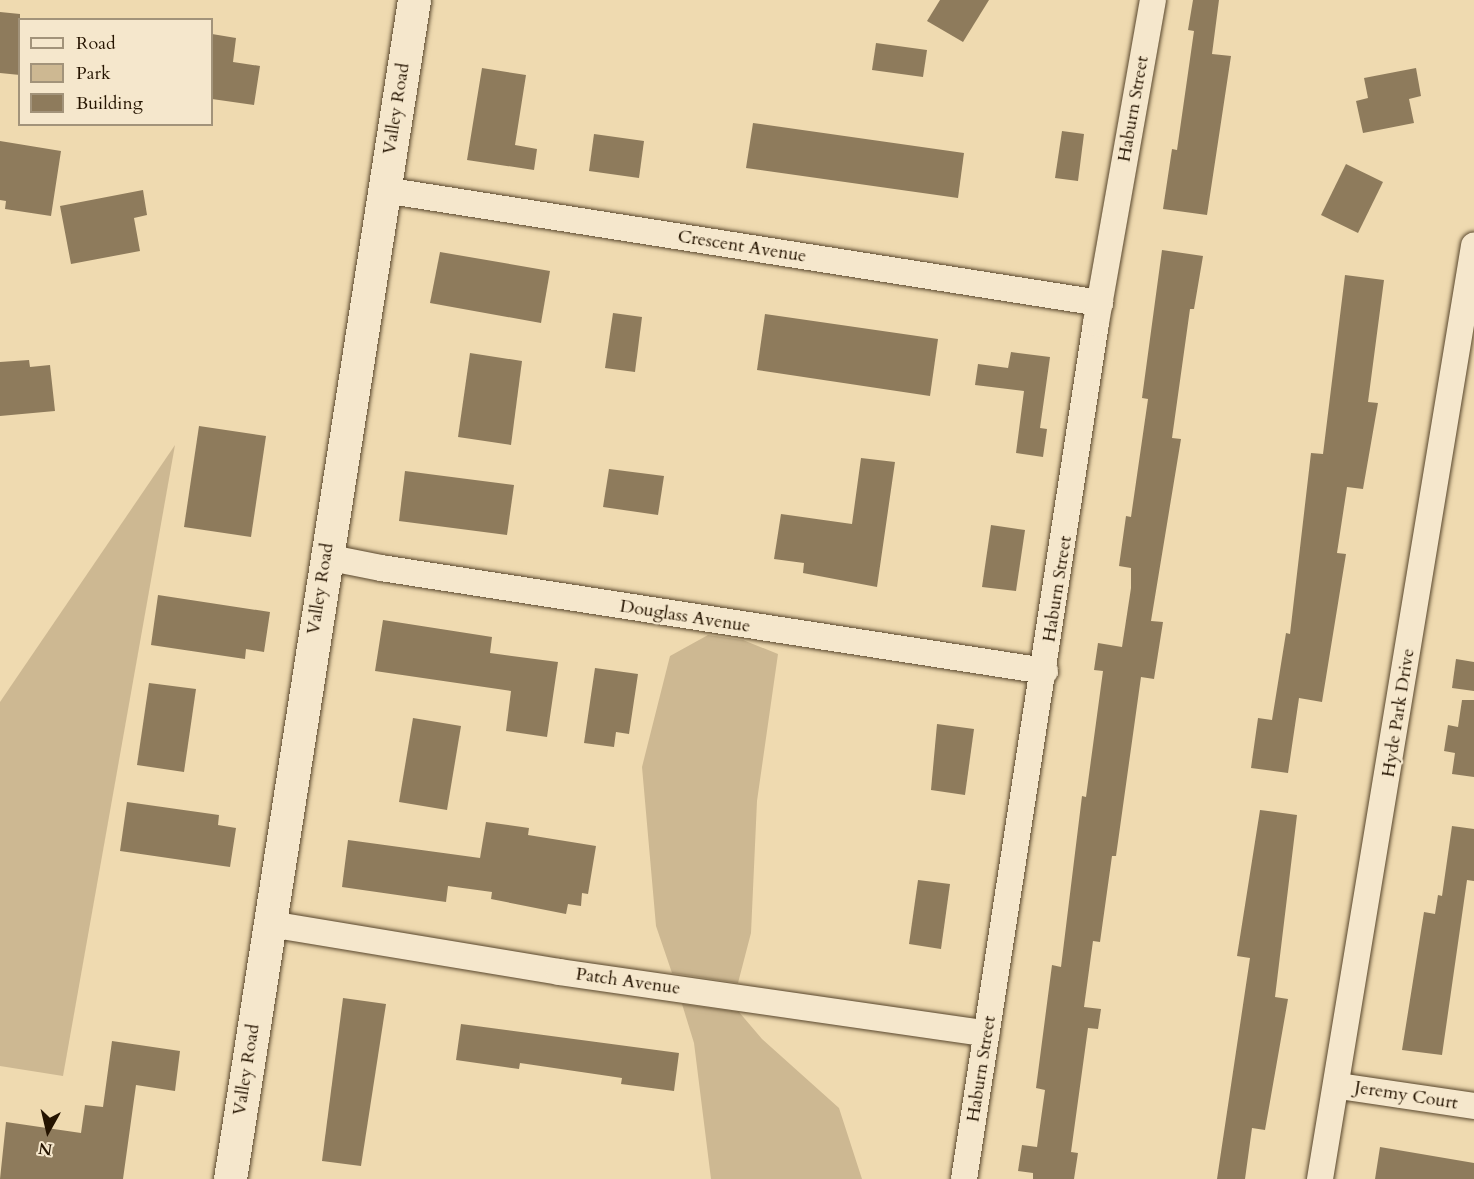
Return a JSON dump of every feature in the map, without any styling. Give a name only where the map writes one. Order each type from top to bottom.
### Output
[{"type":"street","name":"Valley Road","points":[[230,1179],[414,0]]},
{"type":"street","name":"Haburn Street","points":[[964,1179],[1045,671],[1100,303],[1153,0]]},
{"type":"street","name":"Crescent Avenue","points":[[384,190],[1100,303]]},
{"type":"street","name":"Hyde Park Drive","points":[[1320,1179],[1339,1086],[1474,246]]},
{"type":"street","name":"Douglass Avenue","points":[[326,557],[381,568],[1045,671]]},
{"type":"street","name":"Patch Avenue","points":[[270,924],[559,972],[987,1034]]},
{"type":"street","name":"Jeremy Court","points":[[1339,1086],[1474,1106]]},
{"type":"green space","points":[[175,445],[63,1076],[0,1066],[0,702]]},
{"type":"green space","points":[[708,635],[743,640],[778,654],[757,801],[751,933],[738,983],[672,973],[656,926],[642,767],[670,656]]},
{"type":"green space","points":[[682,1004],[739,1012],[762,1039],[839,1108],[862,1179],[711,1179],[694,1043]]},
{"type":"building","points":[[940,0],[989,0],[963,42],[927,21]]},
{"type":"building","points":[[1193,0],[1219,0],[1212,54],[1231,56],[1207,215],[1163,209],[1172,149],[1177,150],[1194,31],[1188,30]]},
{"type":"building","points":[[0,12],[20,14],[18,18],[18,75],[0,73]]},
{"type":"building","points":[[213,34],[236,38],[233,62],[260,66],[254,105],[213,99]]},
{"type":"building","points":[[876,43],[927,50],[923,77],[872,70]]},
{"type":"building","points":[[482,68],[526,75],[515,145],[537,149],[534,170],[467,160]]},
{"type":"building","points":[[1416,68],[1421,96],[1409,99],[1414,123],[1363,133],[1356,101],[1368,98],[1364,78]]},
{"type":"building","points":[[753,123],[964,153],[958,198],[746,168]]},
{"type":"building","points":[[1062,131],[1084,134],[1078,181],[1055,178]]},
{"type":"building","points":[[594,134],[644,141],[639,178],[589,171]]},
{"type":"building","points":[[0,141],[61,151],[51,216],[5,209],[6,201],[0,200]]},
{"type":"building","points":[[1346,164],[1383,182],[1358,233],[1321,215]]},
{"type":"building","points":[[143,190],[147,215],[134,218],[140,251],[71,264],[60,206]]},
{"type":"building","points":[[1162,250],[1203,256],[1194,309],[1190,309],[1172,438],[1181,439],[1151,621],[1163,622],[1154,679],[1141,677],[1116,856],[1112,856],[1100,942],[1093,941],[1084,1007],[1101,1009],[1098,1029],[1088,1028],[1071,1152],[1078,1153],[1074,1179],[1033,1179],[1033,1173],[1018,1171],[1022,1145],[1037,1147],[1045,1090],[1036,1088],[1052,965],[1061,967],[1082,796],[1086,797],[1103,671],[1094,670],[1098,643],[1122,647],[1131,588],[1131,568],[1119,566],[1126,516],[1131,517],[1148,399],[1142,398]]},
{"type":"building","points":[[440,252],[550,271],[541,323],[430,303]]},
{"type":"building","points":[[1345,275],[1384,280],[1368,402],[1378,403],[1363,489],[1347,487],[1337,553],[1346,554],[1322,702],[1299,698],[1288,773],[1251,768],[1258,718],[1272,720],[1286,633],[1290,634],[1311,453],[1323,454]]},
{"type":"building","points":[[613,313],[642,317],[635,372],[605,368]]},
{"type":"building","points":[[765,314],[938,339],[930,396],[757,370]]},
{"type":"building","points":[[1011,352],[1050,357],[1040,428],[1047,429],[1043,457],[1016,453],[1024,391],[975,385],[978,364],[1008,368]]},
{"type":"building","points":[[470,353],[522,361],[511,445],[458,437]]},
{"type":"building","points":[[29,360],[30,367],[50,365],[55,411],[0,416],[0,362]]},
{"type":"building","points":[[199,426],[266,436],[251,537],[184,527]]},
{"type":"building","points":[[861,458],[895,462],[877,587],[803,573],[804,563],[774,559],[781,514],[852,524]]},
{"type":"building","points":[[609,469],[664,476],[658,515],[603,507]]},
{"type":"building","points":[[405,471],[514,485],[507,535],[399,521]]},
{"type":"building","points":[[991,525],[1025,530],[1016,591],[982,587]]},
{"type":"building","points":[[158,595],[270,612],[264,652],[246,649],[245,659],[151,645]]},
{"type":"building","points":[[383,620],[492,637],[490,653],[558,662],[547,737],[506,731],[511,691],[375,671]]},
{"type":"building","points":[[1456,659],[1474,662],[1474,691],[1452,688]]},
{"type":"building","points":[[595,668],[638,674],[629,734],[616,732],[614,747],[584,743]]},
{"type":"building","points":[[149,683],[196,689],[184,772],[137,765]]},
{"type":"building","points":[[1462,700],[1474,700],[1474,777],[1452,774],[1455,753],[1444,751],[1448,725],[1458,727]]},
{"type":"building","points":[[413,718],[461,726],[447,810],[399,802]]},
{"type":"building","points":[[937,724],[974,729],[965,795],[931,790]]},
{"type":"building","points":[[127,802],[219,815],[218,825],[236,828],[230,867],[120,851]]},
{"type":"building","points":[[1260,810],[1297,815],[1275,997],[1288,999],[1265,1130],[1252,1128],[1245,1179],[1217,1179],[1250,958],[1237,956]]},
{"type":"building","points":[[486,822],[529,828],[528,835],[596,846],[588,894],[582,893],[581,906],[568,904],[566,914],[491,899],[492,892],[448,886],[446,902],[342,887],[348,840],[480,858]]},
{"type":"building","points":[[1452,826],[1474,829],[1474,881],[1467,880],[1442,1055],[1402,1050],[1424,912],[1435,914],[1438,895],[1442,896]]},
{"type":"building","points":[[918,880],[950,884],[941,949],[909,944]]},
{"type":"building","points":[[343,998],[386,1004],[361,1166],[322,1161]]},
{"type":"building","points":[[461,1024],[679,1053],[674,1091],[621,1084],[622,1078],[520,1063],[519,1069],[456,1060]]},
{"type":"building","points":[[112,1041],[180,1051],[175,1091],[136,1085],[123,1179],[0,1179],[6,1122],[81,1133],[85,1105],[103,1107]]},
{"type":"building","points":[[1380,1147],[1474,1163],[1474,1179],[1375,1179]]}]
